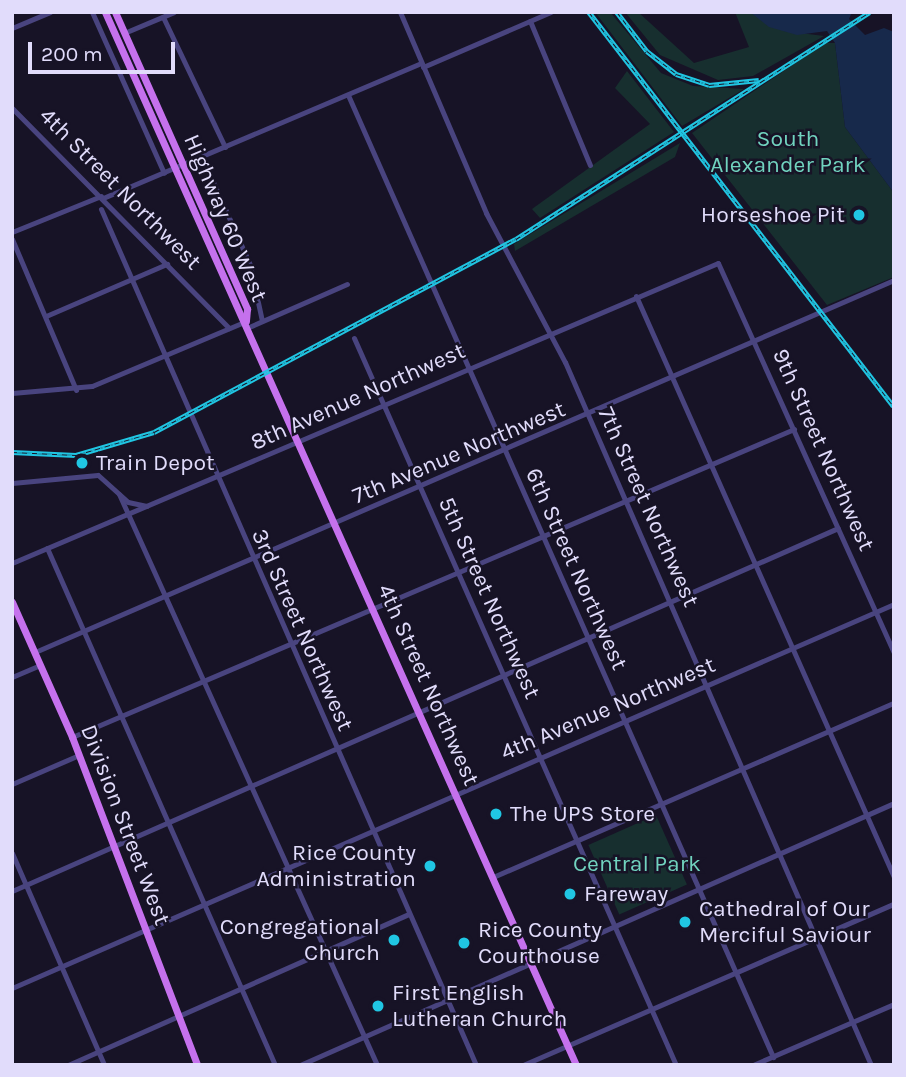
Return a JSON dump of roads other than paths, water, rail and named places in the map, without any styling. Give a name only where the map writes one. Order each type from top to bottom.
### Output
[{"type":"main road","name":"Highway 60 West","points":[[105,12],[120,35],[182,165],[247,309],[248,324]]},
{"type":"main road","name":"Highway 60 West","points":[[115,12],[120,35],[174,169],[248,324]]},
{"type":"main road","name":"4th Street Northwest","points":[[248,324],[576,1065]]},
{"type":"main road","name":"Division Street West","points":[[12,602],[72,737],[197,1065]]},
{"type":"street","points":[[12,27],[50,12]]},
{"type":"street","points":[[92,12],[164,173]]},
{"type":"street","points":[[105,42],[173,12]]},
{"type":"street","name":"7th Street Northwest","points":[[400,12],[486,213],[551,333],[589,417],[857,1020],[872,1065]]},
{"type":"street","points":[[12,232],[174,169],[551,12]]},
{"type":"street","points":[[163,17],[225,147]]},
{"type":"street","points":[[530,21],[590,165]]},
{"type":"street","name":"6th Street Northwest","points":[[348,95],[696,888],[773,1057]]},
{"type":"street","name":"4th Street Northwest","points":[[12,108],[229,328]]},
{"type":"street","points":[[202,157],[250,265],[262,321]]},
{"type":"street","name":"3rd Street Northwest","points":[[101,209],[162,357],[476,1065]]},
{"type":"street","points":[[12,239],[76,390]]},
{"type":"street","name":"8th Avenue Northwest","points":[[12,562],[150,506],[718,263]]},
{"type":"street","name":"9th Street Northwest","points":[[718,263],[894,652]]},
{"type":"street","points":[[46,316],[167,264]]},
{"type":"street","name":"7th Avenue Northwest","points":[[35,652],[168,598],[589,417],[894,280]]},
{"type":"street","points":[[12,393],[76,390],[229,328],[262,321],[348,284]]},
{"type":"street","points":[[636,296],[894,877]]},
{"type":"street","name":"5th Street Northwest","points":[[354,338],[676,1065]]},
{"type":"street","points":[[72,737],[794,429]]},
{"type":"street","points":[[12,482],[98,475],[119,494],[131,513],[377,1065]]},
{"type":"street","points":[[119,494],[150,506]]},
{"type":"street","points":[[12,891],[838,528]]},
{"type":"street","points":[[47,548],[275,1065]]},
{"type":"street","name":"4th Avenue Northwest","points":[[12,988],[894,604]]},
{"type":"street","points":[[12,677],[40,665]]},
{"type":"street","points":[[493,877],[745,770],[894,703]]},
{"type":"street","points":[[12,784],[79,755]]},
{"type":"street","points":[[300,1065],[614,924],[894,803]]},
{"type":"street","points":[[12,853],[104,1065]]},
{"type":"street","points":[[523,1065],[894,904]]},
{"type":"street","points":[[68,1065],[409,914]]},
{"type":"street","points":[[753,1065],[894,1003]]},
{"type":"water","points":[[750,12],[852,12],[849,19],[865,35],[884,28],[894,32],[894,193],[845,127],[835,43],[827,31],[797,35],[769,27]]},
{"type":"railway","points":[[589,12],[894,406]]},
{"type":"railway","points":[[617,12],[647,51],[676,74],[709,85],[759,80]]},
{"type":"railway","points":[[12,452],[76,455],[154,432],[516,239],[869,12]]},
{"type":"place","name":"Horseshoe Pit","points":[[859,215]]},
{"type":"place","name":"Train Depot","points":[[82,463]]},
{"type":"place","name":"The UPS Store","points":[[496,814]]},
{"type":"place","name":"Rice County Administration","points":[[430,866]]},
{"type":"place","name":"Fareway","points":[[570,894]]},
{"type":"place","name":"Cathedral of Our Merciful Saviour","points":[[685,922]]},
{"type":"place","name":"Congregational Church","points":[[394,940]]},
{"type":"place","name":"Rice County Courthouse","points":[[464,943]]},
{"type":"place","name":"First English Lutheran Church","points":[[378,1006]]},
{"type":"park label","name":"South Alexander Park","points":[[788,152]]},
{"type":"park label","name":"Central Park","points":[[637,864]]}]
